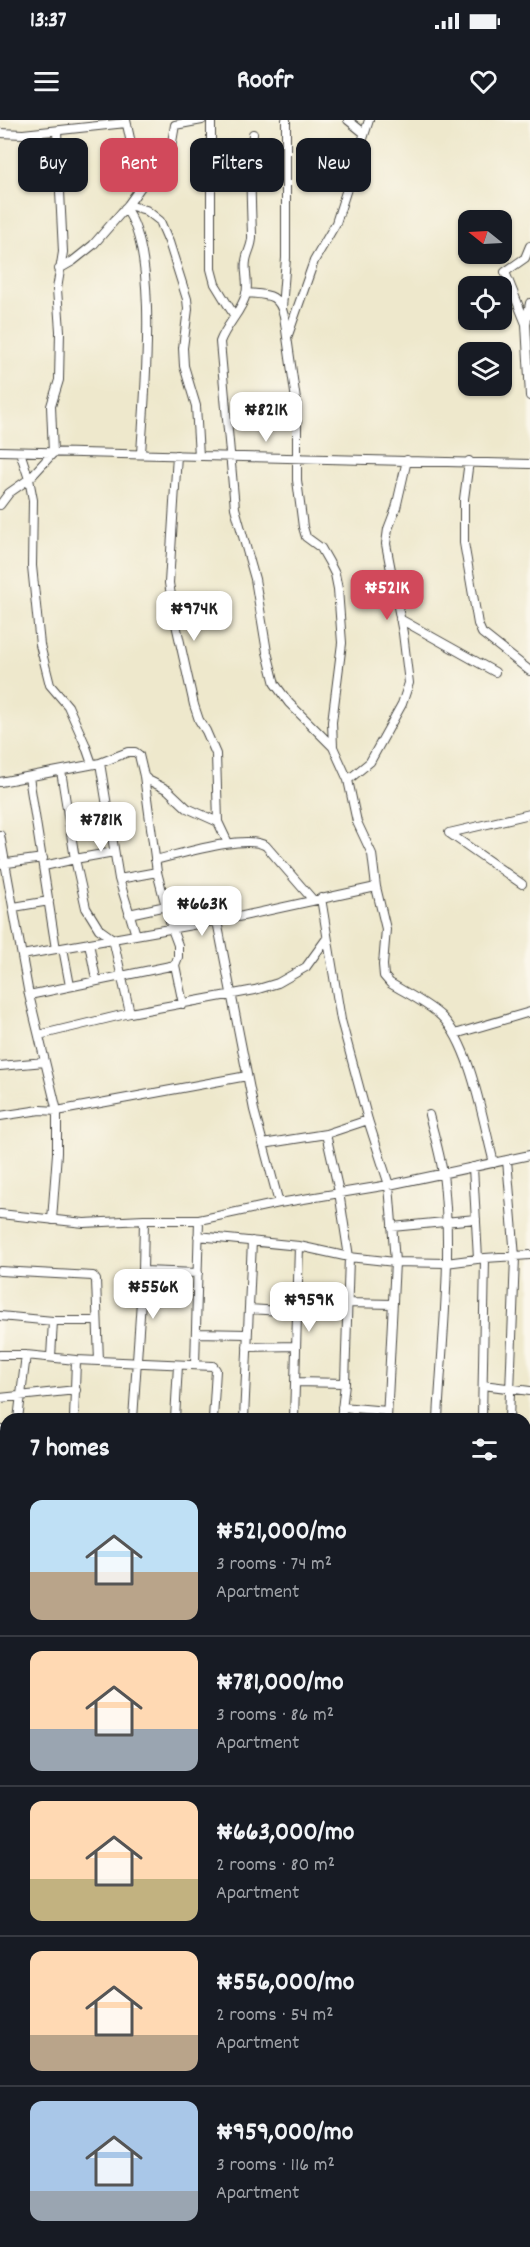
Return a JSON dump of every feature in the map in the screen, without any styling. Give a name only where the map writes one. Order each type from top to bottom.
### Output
[{"type":"street","points":[[173,138],[175,125],[202,120]]},
{"type":"street","points":[[211,120],[211,269],[215,284],[234,315]]},
{"type":"street","points":[[282,308],[286,258],[286,120]]},
{"type":"street","points":[[348,120],[364,133]]},
{"type":"street","points":[[362,120],[364,133]]},
{"type":"street","points":[[287,338],[314,261],[336,223],[369,120]]},
{"type":"street","points":[[0,133],[23,134],[126,122],[130,138]]},
{"type":"street","points":[[0,506],[9,494],[30,479],[53,453],[51,406],[59,368],[60,331],[57,289],[63,252],[57,130]]},
{"type":"street","points":[[253,134],[249,164],[252,235],[251,248],[246,260],[246,293],[224,330],[220,342],[235,508],[255,579],[267,652],[275,684],[289,703],[333,747],[348,780],[357,822],[372,854],[376,887],[386,929],[384,976],[390,983],[441,1015],[455,1034],[471,1074],[494,1163]]},
{"type":"street","points":[[59,269],[93,245],[137,192]]},
{"type":"street","points":[[127,206],[137,230],[144,276],[147,342],[141,454]]},
{"type":"street","points":[[127,206],[146,210],[160,221],[187,299],[188,309],[183,348],[184,366],[196,406],[199,456]]},
{"type":"street","points":[[526,324],[504,272],[525,258],[530,246]]},
{"type":"street","points":[[246,293],[270,296],[280,302],[282,308],[297,407],[297,480],[303,527],[306,537],[321,548],[329,562],[335,574],[338,589],[342,643],[332,722],[333,747]]},
{"type":"street","points":[[530,303],[526,324],[530,396]]},
{"type":"street","points":[[0,451],[530,464]]},
{"type":"street","points":[[20,452],[30,479],[33,501],[32,566],[40,645],[50,685],[68,706],[96,764],[119,879],[136,935]]},
{"type":"street","points":[[177,455],[170,584],[175,620],[194,705],[216,754],[218,822],[228,843]]},
{"type":"street","points":[[348,780],[370,762],[409,683],[386,544],[407,460]]},
{"type":"street","points":[[469,461],[464,498],[464,543],[478,624],[482,633],[530,671]]},
{"type":"street","points":[[400,619],[495,672]]},
{"type":"street","points":[[515,657],[528,658]]},
{"type":"street","points":[[0,782],[96,764],[128,752],[135,752],[141,759],[155,860],[179,951],[175,965],[183,1004]]},
{"type":"street","points":[[61,771],[75,859],[86,908],[99,929],[113,939],[130,1013]]},
{"type":"street","points":[[144,776],[168,790],[187,808],[218,822]]},
{"type":"street","points":[[29,777],[49,901],[70,986]]},
{"type":"street","points":[[522,884],[449,833],[530,814]]},
{"type":"street","points":[[0,835],[3,864],[14,907],[29,994],[57,1111],[57,1153],[52,1220]]},
{"type":"street","points":[[155,860],[228,843],[262,843],[317,899],[327,938],[341,1020],[389,1185],[395,1262],[387,1413]]},
{"type":"street","points":[[3,864],[75,859],[114,852]]},
{"type":"street","points":[[119,879],[158,872]]},
{"type":"street","points":[[22,955],[217,921],[376,887]]},
{"type":"street","points":[[14,907],[49,901]]},
{"type":"street","points":[[129,914],[166,906]]},
{"type":"street","points":[[217,921],[248,1076],[279,1203]]},
{"type":"street","points":[[39,1035],[130,1013],[255,990],[292,977],[306,967],[327,938]]},
{"type":"street","points":[[89,943],[96,980]]},
{"type":"street","points":[[29,994],[175,965]]},
{"type":"street","points":[[455,1034],[530,1012]]},
{"type":"street","points":[[0,1066],[45,1062]]},
{"type":"street","points":[[0,1116],[40,1110],[57,1111],[248,1076]]},
{"type":"street","points":[[429,1115],[443,1173],[446,1222],[438,1413]]},
{"type":"street","points":[[263,1144],[326,1134],[368,1119]]},
{"type":"street","points":[[326,1134],[339,1192],[349,1257],[345,1383],[342,1413]]},
{"type":"street","points":[[0,1214],[84,1223],[199,1220],[279,1203],[389,1185],[530,1155]]},
{"type":"street","points":[[507,1160],[515,1257],[509,1413]]},
{"type":"street","points":[[473,1167],[476,1219],[482,1258],[482,1413]]},
{"type":"street","points":[[392,1227],[476,1219]]},
{"type":"street","points":[[133,1413],[143,1271],[144,1220]]},
{"type":"street","points":[[195,1365],[199,1220]]},
{"type":"street","points":[[198,1236],[299,1245],[349,1257],[395,1262],[446,1263],[482,1258],[530,1256]]},
{"type":"street","points":[[244,1413],[252,1241]]},
{"type":"street","points":[[294,1413],[299,1245]]},
{"type":"street","points":[[0,1271],[93,1276],[96,1280],[99,1362]]},
{"type":"street","points":[[143,1271],[198,1273]]},
{"type":"street","points":[[347,1303],[393,1304]]},
{"type":"street","points":[[249,1309],[347,1312]]},
{"type":"street","points":[[0,1317],[53,1321],[96,1320]]},
{"type":"street","points":[[51,1357],[53,1321]]},
{"type":"street","points":[[196,1333],[247,1334]]},
{"type":"street","points":[[247,1347],[296,1346]]},
{"type":"street","points":[[0,1355],[215,1367],[213,1413]]},
{"type":"street","points":[[19,1413],[26,1355]]},
{"type":"street","points":[[74,1413],[76,1360]]},
{"type":"street","points":[[175,1413],[178,1365]]},
{"type":"street","points":[[295,1382],[345,1383]]},
{"type":"street","points":[[483,1385],[530,1391]]},
{"type":"street","points":[[0,1398],[76,1390]]},
{"type":"street","points":[[342,1407],[376,1413]]}]
